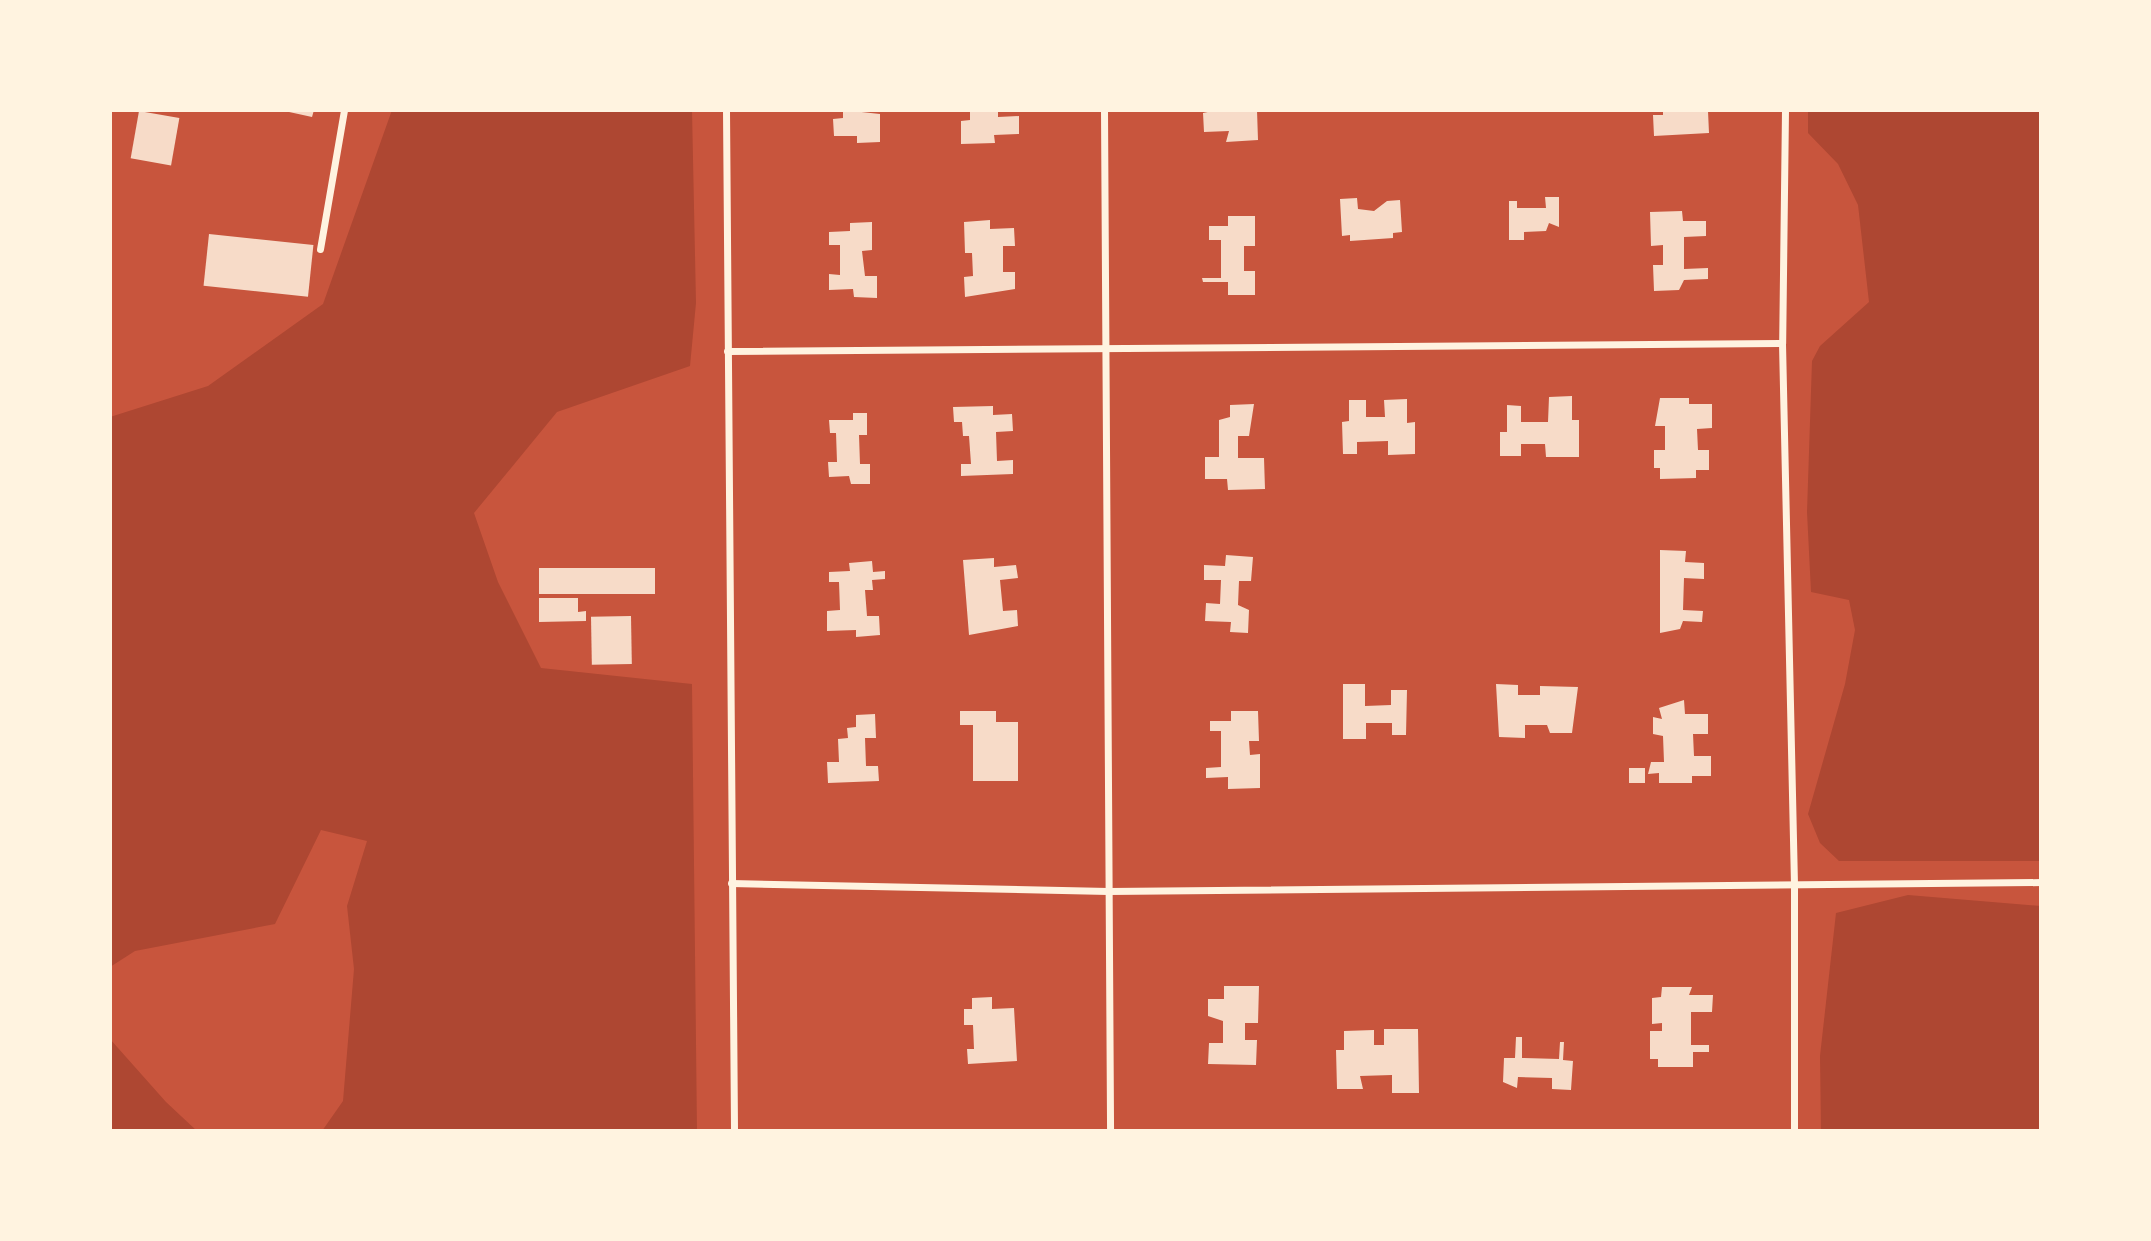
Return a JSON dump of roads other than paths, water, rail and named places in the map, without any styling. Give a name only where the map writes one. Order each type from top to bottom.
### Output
[{"type":"street","points":[[320,248],[344,110]]},
{"type":"street","points":[[726,110],[734,1131]]},
{"type":"street","points":[[1104,110],[1110,1131]]},
{"type":"street","points":[[1785,110],[1782,343],[1794,886],[1794,1131]]},
{"type":"street","points":[[727,351],[1782,343]]},
{"type":"street","points":[[731,883],[1108,891],[2041,882]]}]
